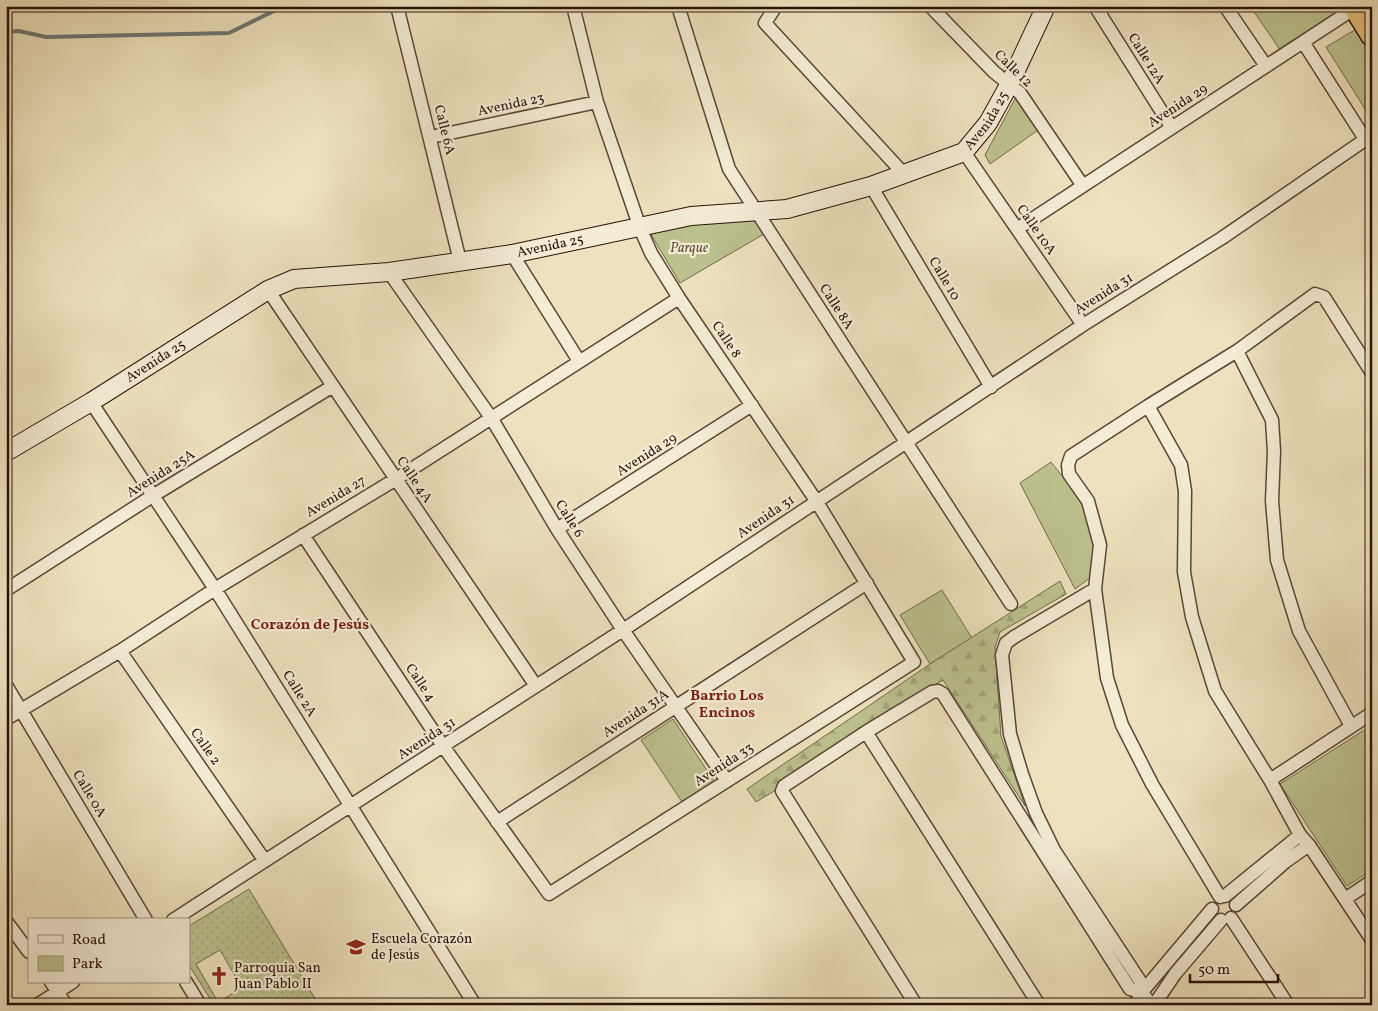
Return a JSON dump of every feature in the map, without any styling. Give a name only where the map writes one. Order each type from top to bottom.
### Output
[{"type":"highway","points":[[1355,7],[1372,35]]},
{"type":"street","name":"Calle 6A","points":[[397,6],[460,261]]},
{"type":"street","name":"Calle 8","points":[[573,6],[597,102],[640,228],[651,253],[679,298],[817,502],[914,662]]},
{"type":"street","name":"Calle 8A","points":[[678,6],[729,169],[1011,604]]},
{"type":"street","points":[[776,6],[765,23],[904,174]]},
{"type":"street","name":"Calle 12","points":[[930,6],[1009,85],[1020,93],[1083,186]]},
{"type":"street","name":"Avenida 25","points":[[6,452],[91,402],[268,290],[294,279],[389,272],[512,254],[691,216],[787,209],[871,186],[964,152],[988,123],[1009,85],[1046,6]]},
{"type":"street","name":"Calle 12A","points":[[1095,6],[1172,128]]},
{"type":"street","points":[[1225,6],[1266,66]]},
{"type":"street","name":"Avenida 29","points":[[1017,229],[1355,7]]},
{"type":"street","points":[[1304,42],[1369,137]]},
{"type":"street","name":"Avenida 23","points":[[431,138],[597,102]]},
{"type":"street","name":"Avenida 31","points":[[176,918],[623,630],[1083,325],[1222,238],[1369,137]]},
{"type":"street","name":"Calle 10A","points":[[964,152],[1083,325]]},
{"type":"street","name":"Calle 10","points":[[871,186],[991,387]]},
{"type":"street","points":[[512,254],[579,361]]},
{"type":"street","name":"Calle 6","points":[[389,272],[492,419],[557,529],[623,630],[727,780]]},
{"type":"street","name":"Calle 4A","points":[[268,290],[536,686]]},
{"type":"street","points":[[916,1005],[782,791],[784,786],[866,732],[932,692],[938,691],[943,694],[1050,852],[1130,989],[1142,992],[1152,1005],[1176,974],[1226,919],[1237,910],[1234,900],[1222,896],[1152,784],[1122,725],[1107,678],[1095,589],[1100,545],[1088,501],[1069,474],[1068,465],[1071,456],[1237,350],[1315,294],[1320,294],[1324,297],[1372,373]]},
{"type":"street","name":"Avenida 27","points":[[6,719],[120,651],[215,589],[492,419],[679,298]]},
{"type":"street","points":[[1237,350],[1272,420],[1274,451],[1272,500],[1277,560],[1299,631],[1351,726]]},
{"type":"street","name":"Avenida 25A","points":[[6,590],[154,495],[333,386]]},
{"type":"street","name":"Calle 2A","points":[[91,402],[215,589],[476,1005]]},
{"type":"street","name":"Avenida 29","points":[[557,529],[752,405]]},
{"type":"street","points":[[1148,406],[1181,465],[1185,491],[1184,572],[1192,617],[1215,690],[1305,840],[1372,940]]},
{"type":"street","name":"Calle 4","points":[[303,535],[444,746],[550,894]]},
{"type":"street","name":"Avenida 31A","points":[[497,822],[867,583]]},
{"type":"street","points":[[1050,852],[1010,734],[1002,655],[1006,644],[1014,637],[1095,589]]},
{"type":"street","name":"Calle 2","points":[[120,651],[265,861]]},
{"type":"street","name":"Avenida 33","points":[[550,894],[914,662]]},
{"type":"street","name":"Calle 0A","points":[[6,684],[145,918]]},
{"type":"street","points":[[1270,780],[1372,713]]},
{"type":"street","points":[[866,732],[1039,1005]]},
{"type":"street","points":[[1135,1005],[1142,992],[1212,909],[1216,900],[1305,840]]},
{"type":"street","points":[[1236,904],[1285,862],[1305,840]]},
{"type":"street","points":[[1345,899],[1372,881]]},
{"type":"street","points":[[1212,909],[1217,918],[1226,919],[1288,1005]]},
{"type":"street","points":[[6,921],[28,951]]},
{"type":"street","points":[[187,984],[200,1005]]},
{"type":"street","points":[[37,1005],[54,987],[66,1005]]},
{"type":"green space","points":[[1250,6],[1346,6],[1281,51]]},
{"type":"green space","points":[[1358,28],[1372,49],[1372,120],[1326,47]]},
{"type":"green space","points":[[1016,97],[1041,128],[990,164],[985,155]]},
{"type":"green space","name":"Parque","points":[[753,215],[764,234],[680,283],[649,231]]},
{"type":"green space","points":[[1051,462],[1079,500],[1094,533],[1096,544],[1094,575],[1075,589],[1020,483]]},
{"type":"green space","points":[[1060,581],[1066,594],[1000,632],[995,647],[1001,736],[1025,806],[943,680],[854,732],[776,790],[756,802],[747,789],[930,664]]},
{"type":"green space","points":[[942,590],[972,638],[930,664],[900,615]]},
{"type":"green space","points":[[673,719],[714,781],[682,802],[641,740]]},
{"type":"green space","points":[[1372,725],[1372,870],[1347,886],[1280,784]]},
{"type":"green space","points":[[249,889],[319,1005],[214,1005],[190,967],[190,925]],"holes":[[[220,950],[242,988],[218,1002],[196,964]]]},
{"type":"waterway","points":[[6,32],[19,31],[46,37],[229,33],[284,6]]},
{"type":"place","name":"Escuela Corazón de Jesús","points":[[356,947]]},
{"type":"place","name":"Parroquia San Juan Pablo II","points":[[219,976]]},
{"type":"district","name":"Corazón de Jesús","points":[[310,625]]},
{"type":"district","name":"Barrio Los Encinos","points":[[727,704]]}]
